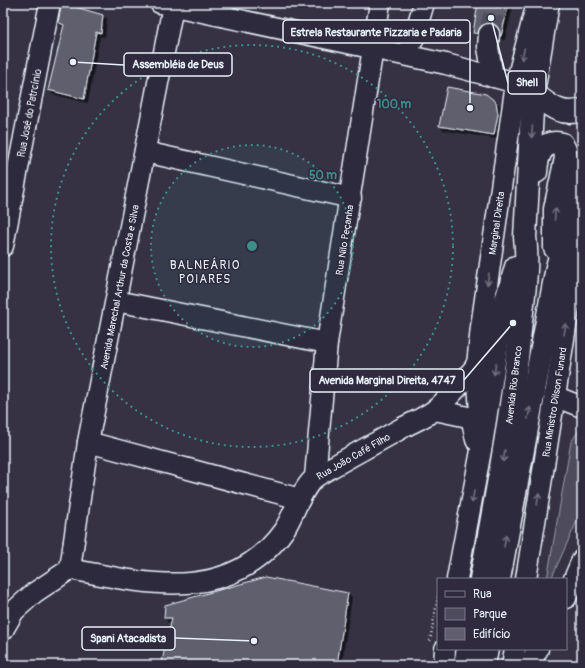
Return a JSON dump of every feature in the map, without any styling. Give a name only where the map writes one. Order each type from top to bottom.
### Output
[{"type":"main road","name":"Avenida Rio Branco","points":[[481,578],[505,453],[518,347],[526,246],[524,88],[548,3]]},
{"type":"main road","points":[[524,88],[561,112],[574,113],[582,110]]},
{"type":"main road","points":[[477,365],[489,345],[502,316],[526,246],[539,154],[544,146],[549,144],[562,144],[565,150],[566,158],[555,209],[554,239],[557,267]]},
{"type":"main road","name":"Avenida Rio Branco","points":[[499,578],[557,267],[572,214],[582,169]]},
{"type":"main road","points":[[465,665],[468,650]]},
{"type":"main road","points":[[484,665],[487,650]]},
{"type":"street","name":"Rua José do Patrcínio","points":[[3,246],[50,3]]},
{"type":"street","name":"Rua Nilo Peçanha","points":[[315,477],[327,343],[380,3]]},
{"type":"street","points":[[405,56],[413,40],[424,3]]},
{"type":"street","name":"Marginal Direita","points":[[481,451],[477,365],[537,3]]},
{"type":"street","points":[[166,4],[225,10],[373,49],[446,64],[524,88]]},
{"type":"street","name":"Avenida Marechal Arthur da Costa e Silva","points":[[70,569],[88,442],[145,152],[166,4]]},
{"type":"street","points":[[489,34],[488,46],[492,77]]},
{"type":"street","points":[[145,152],[350,198]]},
{"type":"street","name":"Rua Ministro Dilson Funard","points":[[526,578],[582,225]]},
{"type":"street","points":[[116,301],[327,343]]},
{"type":"street","name":"Marginal Direita","points":[[457,578],[481,451],[502,316]]},
{"type":"street","name":"Rua João Café Filho","points":[[70,569],[137,582],[174,585],[194,584],[226,575],[244,567],[260,557],[284,530],[300,499],[315,477],[435,410],[456,390],[477,365]]},
{"type":"street","points":[[554,396],[582,407]]},
{"type":"street","points":[[435,410],[464,415],[472,421],[481,451]]},
{"type":"street","points":[[88,442],[300,499]]},
{"type":"street","points":[[567,596],[582,560]]},
{"type":"street","points":[[3,630],[14,611],[34,593],[70,569]]},
{"type":"street","points":[[436,661],[437,650]]},
{"type":"street","points":[[512,665],[515,650]]},
{"type":"street","points":[[529,665],[537,650]]},
{"type":"path","points":[[425,665],[436,661]]},
{"type":"green space","points":[[582,430],[582,510],[551,578],[547,578],[571,442],[577,433]]},
{"type":"building","points":[[62,3],[103,15],[101,33],[96,32],[84,99],[48,90],[64,25],[58,22]]},
{"type":"building","points":[[478,3],[509,3],[501,36],[473,33]]},
{"type":"building","points":[[447,87],[486,94],[496,102],[498,114],[494,135],[439,126]]},
{"type":"building","points":[[266,577],[348,593],[337,665],[161,665],[172,618],[164,618],[165,605]]},
{"type":"tunnel","points":[[489,34],[496,3]]},
{"type":"place","name":"Shell","points":[[491,18]]},
{"type":"place","name":"Assembléia de Deus","points":[[73,62]]},
{"type":"place","name":"Estrela Restaurante Pizzaria e Padaria","points":[[470,108]]},
{"type":"place","name":"Avenida Marginal Direita, 4747","points":[[513,323]]},
{"type":"place","name":"Spani Atacadista","points":[[254,641]]},
{"type":"district","name":"BALNEÁRIO POIARES","points":[[205,272]]}]
